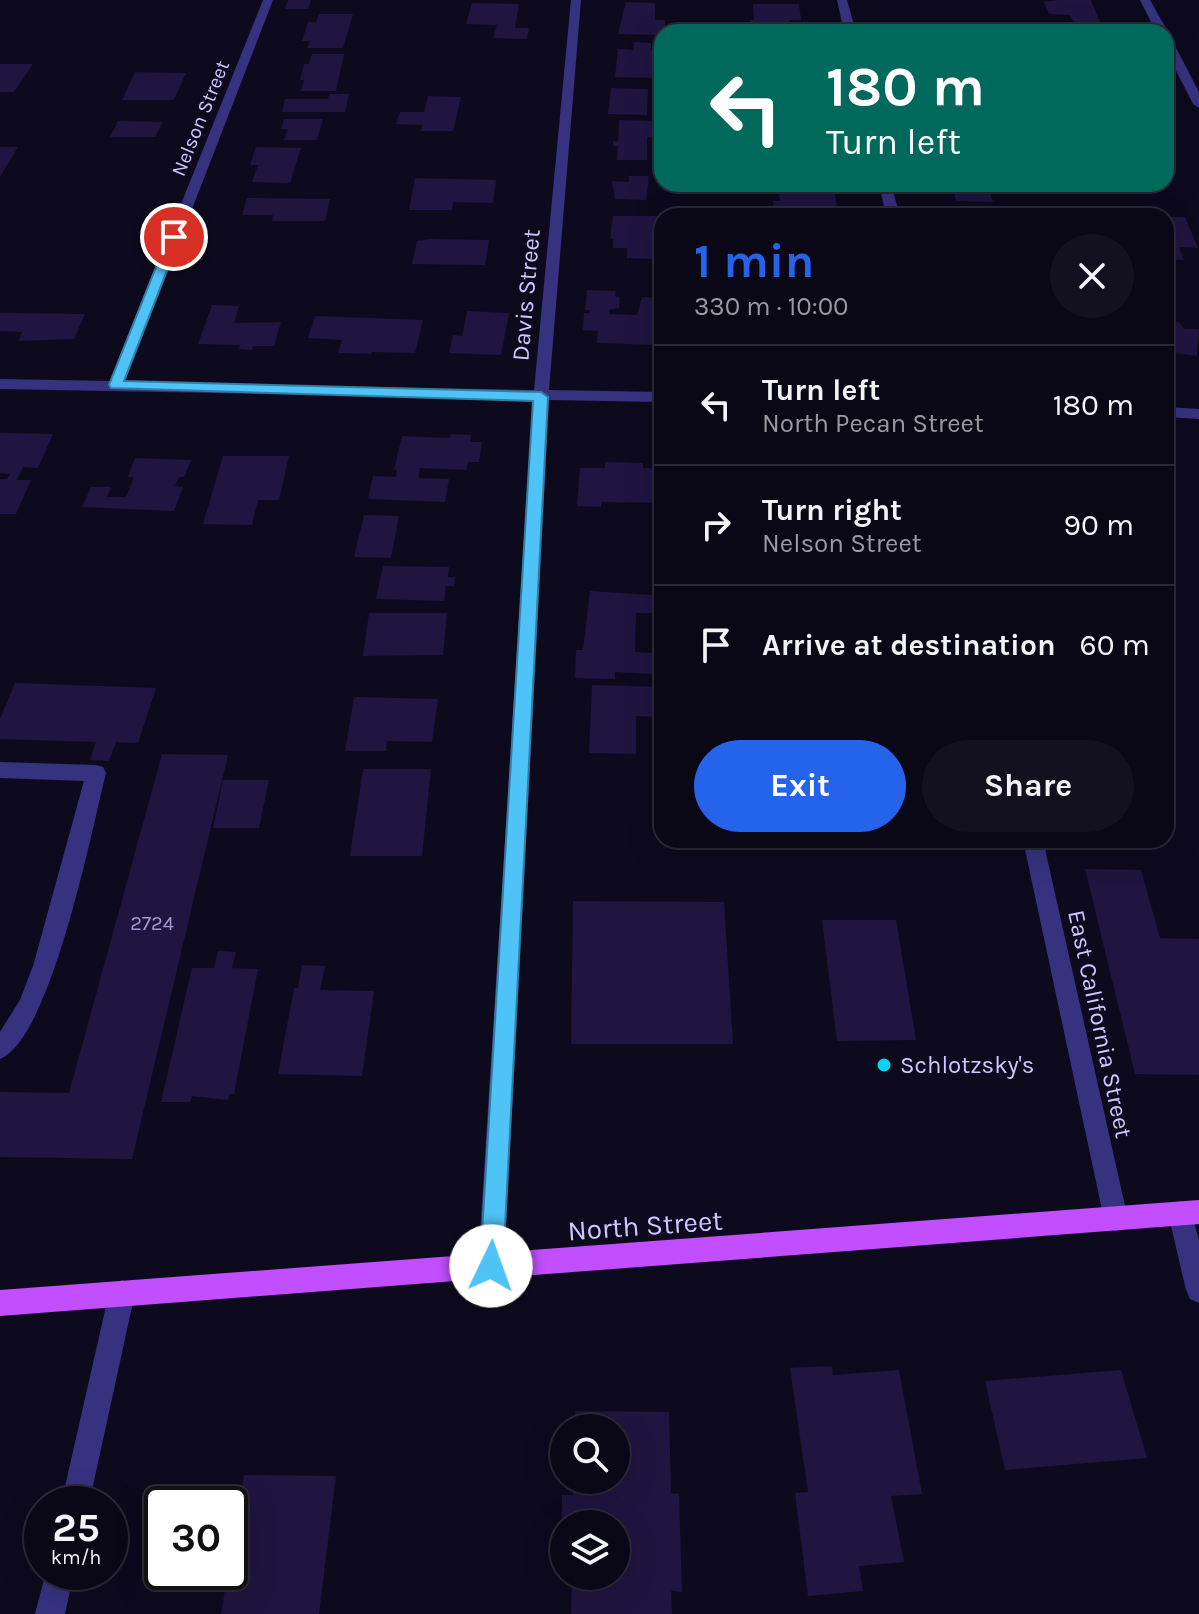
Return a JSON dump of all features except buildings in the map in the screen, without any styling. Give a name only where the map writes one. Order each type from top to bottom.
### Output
[{"type":"main road","name":"North Street","points":[[0,1303],[1190,1212]]},
{"type":"street","name":"Nelson Street","points":[[116,385],[268,0]]},
{"type":"street","name":"Davis Street","points":[[491,1266],[541,397],[576,0]]},
{"type":"street","points":[[842,0],[848,24]]},
{"type":"street","points":[[1145,0],[1158,24]]},
{"type":"street","points":[[1174,56],[1199,104]]},
{"type":"street","points":[[0,384],[654,397]]},
{"type":"street","points":[[1174,412],[1199,414]]},
{"type":"street","points":[[0,770],[96,773],[51,943],[26,1015],[7,1044],[0,1048]]},
{"type":"street","name":"East California Street","points":[[1035,848],[1116,1219]]},
{"type":"street","points":[[1190,1212],[1199,1290]]},
{"type":"street","points":[[79,1486],[122,1293]]},
{"type":"street","points":[[50,1614],[56,1590]]},
{"type":"place","name":"Schlotzsky's","points":[[884,1065]]},
{"type":"route","points":[[174,237],[116,385],[541,397],[491,1266]]}]
